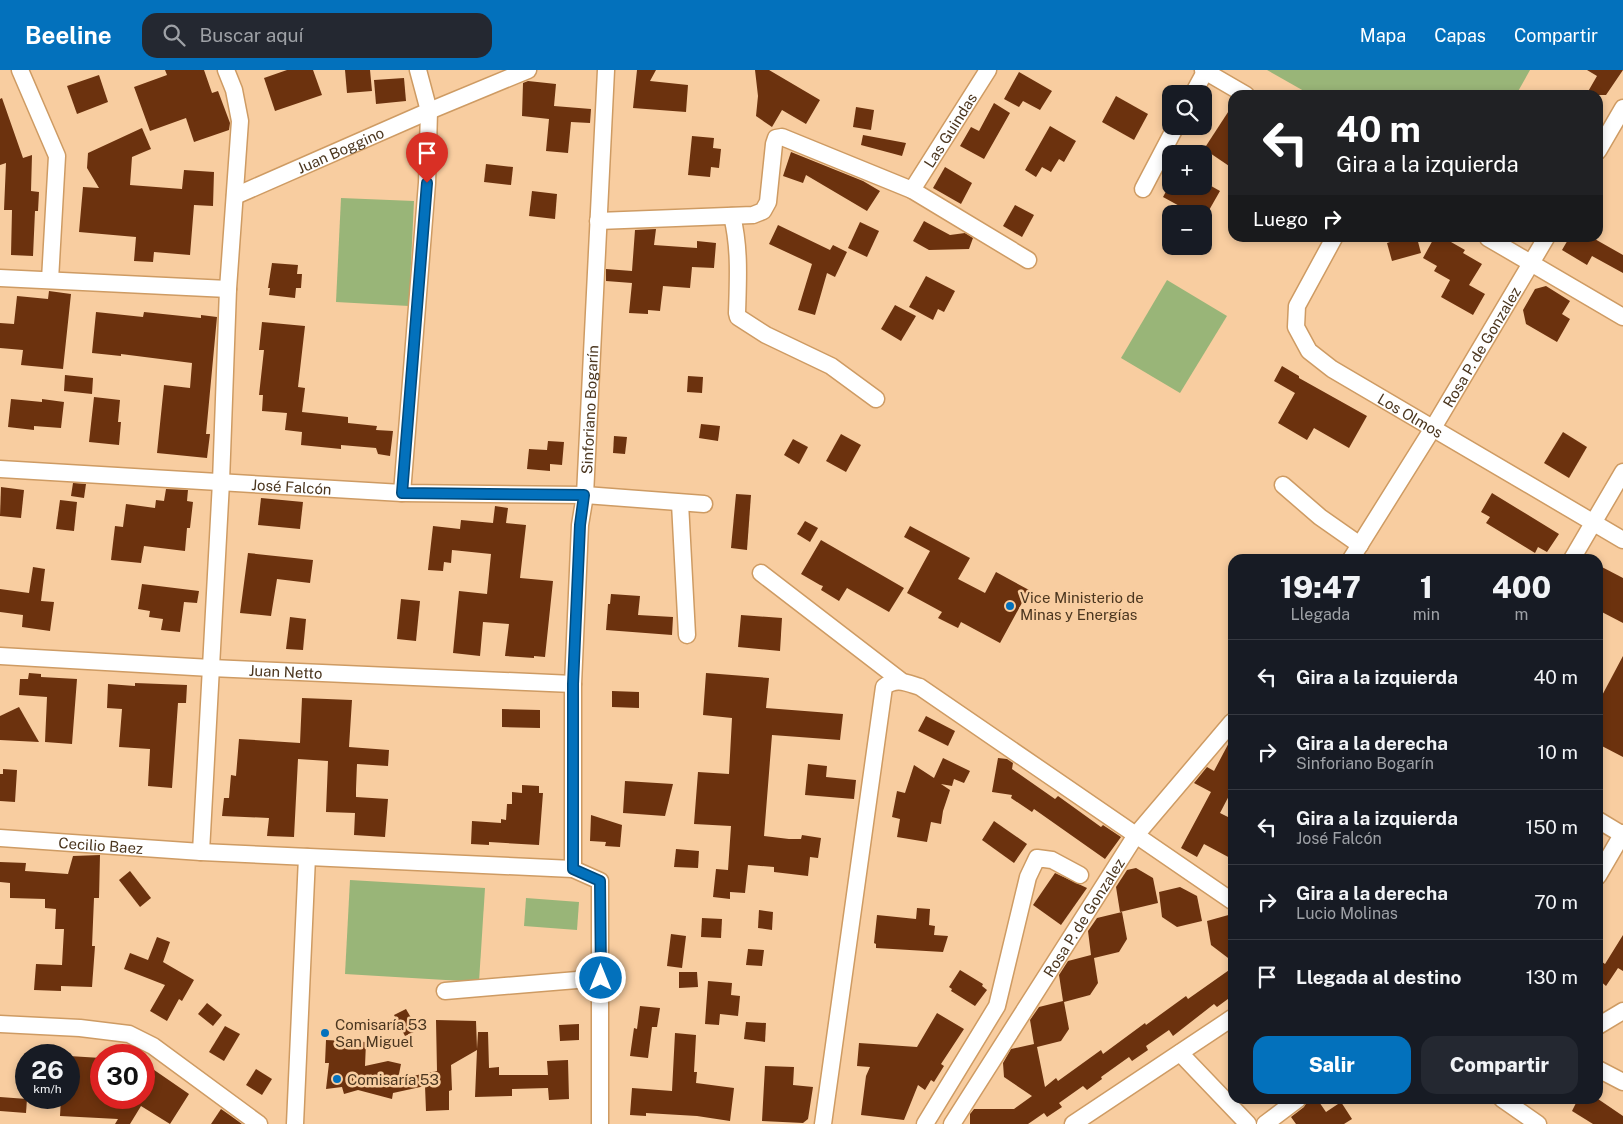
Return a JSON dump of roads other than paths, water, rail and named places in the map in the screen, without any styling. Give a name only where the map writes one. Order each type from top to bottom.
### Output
[{"type":"street","points":[[20,70],[57,156],[50,280]]},
{"type":"street","points":[[201,852],[228,289],[240,121],[234,90],[226,70]]},
{"type":"street","points":[[402,493],[427,183],[430,111],[418,70]]},
{"type":"street","name":"Juan Boggino","points":[[235,196],[528,70]]},
{"type":"street","name":"Sinforiano Bogarín","points":[[573,869],[573,684],[580,525],[584,495],[606,70]]},
{"type":"street","name":"Las Guindas","points":[[912,190],[988,70]]},
{"type":"street","points":[[1198,85],[1205,70],[1238,90]]},
{"type":"street","points":[[1603,142],[1623,108]]},
{"type":"street","points":[[1143,189],[1171,135]]},
{"type":"street","points":[[598,220],[753,215],[763,211],[768,202],[774,144],[776,138],[782,137],[912,190],[1028,260]]},
{"type":"street","points":[[732,216],[737,235],[739,258],[738,317],[766,334],[831,366],[876,399]]},
{"type":"street","name":"Los Olmos","points":[[1332,242],[1297,306],[1296,327],[1309,351],[1332,370],[1623,540]]},
{"type":"street","points":[[1495,242],[1623,317]]},
{"type":"street","name":"Rosa P. de Gonzalez","points":[[1356,552],[1433,428],[1544,242]]},
{"type":"street","points":[[0,278],[228,289]]},
{"type":"street","name":"José Falcón","points":[[0,469],[402,493],[584,495],[704,504]]},
{"type":"street","points":[[1575,554],[1623,472]]},
{"type":"street","points":[[1283,485],[1356,552]]},
{"type":"street","points":[[680,503],[687,635]]},
{"type":"street","points":[[761,573],[900,680],[920,687],[1228,898]]},
{"type":"street","name":"Juan Netto","points":[[0,656],[211,668],[573,684]]},
{"type":"street","points":[[823,1124],[884,687],[890,682],[900,680]]},
{"type":"street","name":"Rosa P. de Gonzalez","points":[[952,1124],[1136,835],[1228,727]]},
{"type":"street","points":[[1603,823],[1623,834],[1603,868]]},
{"type":"street","name":"Cecilio Baez","points":[[0,838],[201,852],[573,869]]},
{"type":"street","points":[[295,1124],[307,857]]},
{"type":"street","points":[[925,1124],[997,1006],[1028,877],[1037,858],[1052,860],[1080,875]]},
{"type":"street","points":[[573,869],[600,881],[600,1124]]},
{"type":"street","points":[[445,991],[601,978]]},
{"type":"street","points":[[1603,1023],[1623,1011]]},
{"type":"street","points":[[1073,1124],[1228,1021]]},
{"type":"street","points":[[0,1024],[80,1028],[129,1034],[153,1046],[259,1124]]},
{"type":"street","points":[[1180,1053],[1228,1103]]},
{"type":"street","points":[[1603,1072],[1623,1082]]},
{"type":"street","points":[[1229,1104],[1248,1124]]},
{"type":"street","points":[[1265,1124],[1291,1104]]},
{"type":"street","points":[[1509,1104],[1538,1124]]},
{"type":"place","name":"Vice Ministerio de Minas y Energías","points":[[1010,606]]},
{"type":"place","name":"Comisaría 53 San Miguel","points":[[325,1033]]},
{"type":"place","name":"Comisaría 53","points":[[337,1079]]}]
